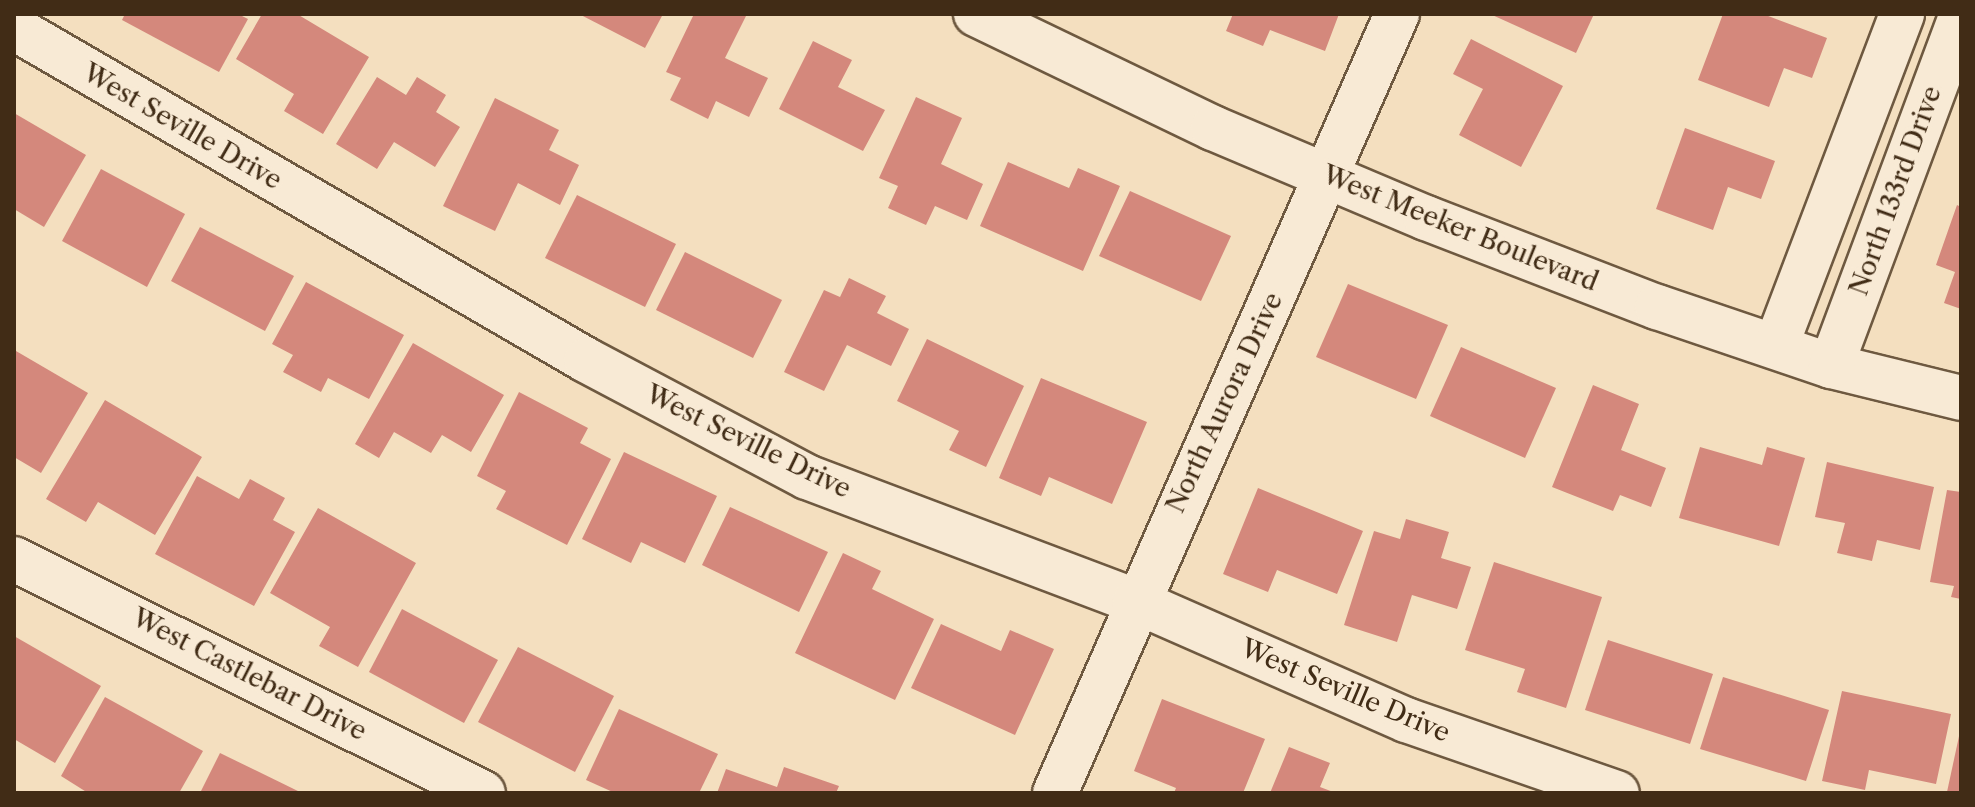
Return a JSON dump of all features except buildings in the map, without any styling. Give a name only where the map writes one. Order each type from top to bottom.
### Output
[{"type":"street","name":"West Meeker Boulevard","points":[[976,14],[1328,178],[1657,307],[1831,366],[1961,398]]},
{"type":"street","name":"North Aurora Drive","points":[[1055,793],[1135,601],[1328,178],[1397,14]]},
{"type":"street","points":[[1776,346],[1902,14]]},
{"type":"street","name":"North 133rd Drive","points":[[1831,366],[1961,17]]},
{"type":"street","name":"West Seville Drive","points":[[14,28],[586,360],[807,477],[1135,601],[1406,720],[1617,793]]},
{"type":"street","name":"West Castlebar Drive","points":[[14,559],[483,793]]}]
